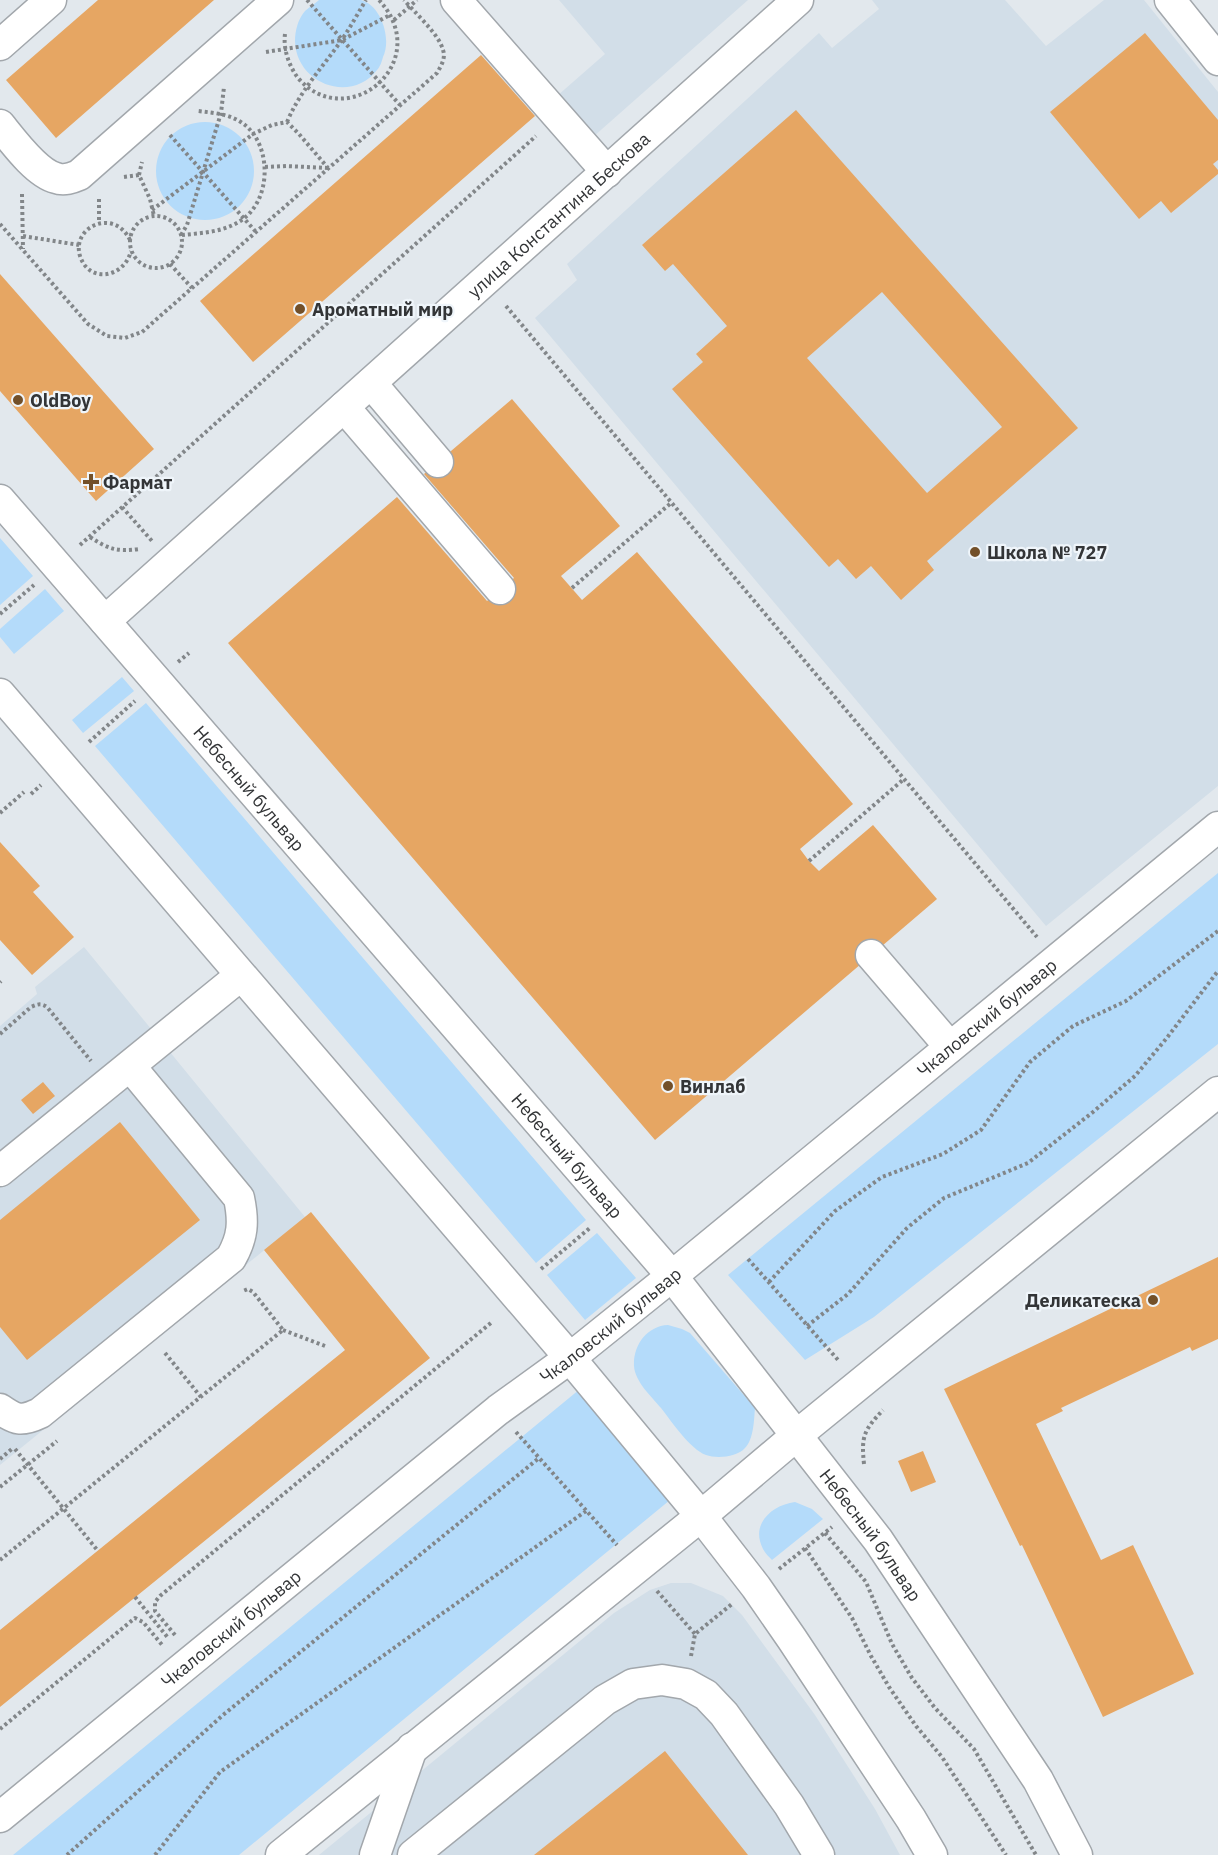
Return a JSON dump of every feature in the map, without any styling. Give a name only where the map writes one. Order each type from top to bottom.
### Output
[{"type":"street","points":[[0,45],[51,0]]},
{"type":"street","points":[[9,136],[44,174],[58,179],[69,179],[79,175],[278,0]]},
{"type":"street","points":[[456,0],[607,171]]},
{"type":"street","name":"улица Константина Бескова","points":[[105,621],[798,0]]},
{"type":"street","points":[[1170,0],[1218,60]]},
{"type":"street","points":[[371,383],[438,462]]},
{"type":"street","points":[[344,407],[500,589]]},
{"type":"street","name":"Небесный бульвар","points":[[0,500],[672,1276],[878,1540],[1038,1780],[1077,1855]]},
{"type":"street","points":[[4,708],[240,976],[570,1358],[701,1516],[756,1587],[792,1639],[911,1819],[932,1855]]},
{"type":"street","name":"Чкаловский бульвар","points":[[0,1817],[498,1410],[570,1358],[672,1276],[1218,827]]},
{"type":"street","points":[[871,955],[951,1047]]},
{"type":"street","points":[[0,1171],[240,976]]},
{"type":"street","points":[[7,1414],[29,1418],[40,1413],[231,1258],[243,1231],[243,1216],[239,1198],[120,1074]]},
{"type":"street","points":[[281,1855],[701,1516],[1218,1092]]},
{"type":"street","points":[[413,1855],[605,1700],[633,1684],[662,1680],[686,1684],[706,1695],[724,1714],[789,1805],[819,1855]]},
{"type":"street","points":[[375,1855],[412,1748]]},
{"type":"path","points":[[307,0],[400,105]]},
{"type":"path","points":[[287,123],[294,104],[342,40],[366,0]]},
{"type":"path","points":[[286,32],[285,50],[292,71],[306,87],[330,97],[345,98],[360,95],[380,83],[393,65],[397,50],[398,35],[394,20],[379,0]]},
{"type":"path","points":[[0,224],[88,324],[107,336],[125,338],[142,332],[437,73],[443,63],[444,51],[437,38],[404,0]]},
{"type":"path","points":[[394,20],[417,0]]},
{"type":"path","points":[[181,235],[187,225],[221,113],[226,46],[270,53],[342,40],[390,15]]},
{"type":"path","points":[[181,235],[225,229],[244,219],[259,198],[264,179],[265,162],[258,143],[245,125],[221,113],[197,111]]},
{"type":"path","points":[[150,112],[256,232]]},
{"type":"path","points":[[77,548],[558,116]]},
{"type":"path","points":[[287,123],[328,168]]},
{"type":"path","points":[[152,210],[253,134],[272,125],[287,123]]},
{"type":"path","points":[[9,136],[22,190],[23,250]]},
{"type":"path","points":[[144,154],[139,175],[150,199],[154,216]]},
{"type":"path","points":[[265,167],[328,168]]},
{"type":"path","points":[[120,178],[139,175]]},
{"type":"path","points":[[99,223],[101,192]]},
{"type":"path","points":[[130,241],[132,232],[138,224],[145,218],[154,216],[171,221],[177,227],[182,243],[176,259],[161,268],[152,268],[136,259],[131,250]]},
{"type":"path","points":[[109,222],[118,226],[126,232],[130,241],[129,260],[122,269],[113,273],[102,274],[92,271],[80,255],[79,245],[83,235],[99,223],[109,222]]},
{"type":"path","points":[[23,236],[79,245]]},
{"type":"path","points":[[170,264],[192,288]]},
{"type":"path","points":[[506,306],[1038,939]]},
{"type":"path","points":[[572,588],[671,503]]},
{"type":"path","points":[[122,507],[153,542]]},
{"type":"path","points":[[90,537],[101,545],[124,551],[139,549],[158,538]]},
{"type":"path","points":[[0,614],[38,581]]},
{"type":"path","points":[[178,663],[189,653]]},
{"type":"path","points":[[89,742],[140,697]]},
{"type":"path","points":[[809,861],[904,779]]},
{"type":"path","points":[[0,813],[24,792]]},
{"type":"path","points":[[769,1282],[835,1211],[882,1177],[943,1154],[981,1130],[1030,1062],[1073,1026],[1126,1000],[1218,931]]},
{"type":"path","points":[[807,1326],[848,1294],[907,1228],[944,1198],[1028,1163],[1135,1076],[1166,1040],[1218,971]]},
{"type":"path","points":[[0,1034],[31,1007],[43,1004],[120,1074]]},
{"type":"path","points":[[541,1269],[592,1226]]},
{"type":"path","points":[[748,1259],[839,1362]]},
{"type":"path","points":[[242,1291],[248,1289],[253,1292],[284,1330],[325,1346]]},
{"type":"path","points":[[176,1637],[155,1611],[155,1602],[160,1596],[492,1322]]},
{"type":"path","points":[[0,1560],[284,1330]]},
{"type":"path","points":[[156,1361],[174,1346]]},
{"type":"path","points":[[165,1353],[201,1397]]},
{"type":"path","points":[[498,1410],[695,1634]]},
{"type":"path","points":[[864,1464],[862,1446],[867,1427],[883,1410]]},
{"type":"path","points":[[7,1414],[11,1445],[98,1551]]},
{"type":"path","points":[[0,1488],[64,1435]]},
{"type":"path","points":[[0,1459],[14,1448]]},
{"type":"path","points":[[68,1855],[223,1715],[539,1458]]},
{"type":"path","points":[[155,1855],[220,1772],[586,1511]]},
{"type":"path","points":[[825,1533],[866,1582],[892,1644],[912,1677],[935,1708],[974,1749],[1036,1855]]},
{"type":"path","points":[[805,1548],[852,1618],[889,1687],[916,1726],[942,1757],[1006,1855]]},
{"type":"path","points":[[135,1597],[171,1641]]},
{"type":"path","points":[[0,1729],[135,1618],[143,1622],[164,1647]]},
{"type":"shaded area","points":[[319,0],[361,0],[374,8],[379,15],[385,32],[385,50],[379,67],[366,80],[353,86],[340,87],[315,78],[305,68],[298,56],[295,41],[296,29],[305,11]]},
{"type":"shaded area","points":[[559,0],[748,0],[593,137],[557,96],[605,54]]},
{"type":"shaded area","name":"Школа № 727","points":[[872,0],[1005,0],[1046,46],[1104,0],[1144,0],[1218,92],[1218,786],[1046,926],[535,318],[577,280],[567,264],[819,33],[832,48],[879,9]]},
{"type":"shaded area","points":[[205,122],[224,125],[240,136],[251,152],[254,171],[251,190],[240,206],[224,217],[205,220],[186,217],[170,206],[159,190],[156,171],[159,152],[170,136],[186,125]]},
{"type":"shaded area","points":[[0,538],[33,576],[0,605]]},
{"type":"shaded area","points":[[45,589],[64,611],[14,654],[0,637],[0,629]]},
{"type":"shaded area","points":[[122,677],[134,691],[83,733],[72,720]]},
{"type":"shaded area","points":[[146,703],[586,1220],[536,1263],[95,746]]},
{"type":"shaded area","points":[[1218,873],[1218,1044],[874,1317],[805,1360],[728,1275]]},
{"type":"shaded area","points":[[84,947],[305,1217],[0,1465],[0,1026],[37,994],[35,987]]},
{"type":"shaded area","points":[[597,1233],[636,1278],[585,1320],[547,1275]]},
{"type":"shaded area","points":[[668,1325],[690,1333],[755,1408],[750,1440],[741,1451],[721,1457],[700,1452],[682,1434],[637,1378],[634,1358],[639,1344],[654,1329]]},
{"type":"shaded area","points":[[580,1389],[670,1500],[239,1855],[13,1855]]},
{"type":"shaded area","points":[[795,1502],[812,1509],[823,1519],[772,1560],[760,1540],[761,1524],[778,1507]]},
{"type":"shaded area","points":[[671,1583],[691,1583],[723,1596],[742,1615],[815,1715],[875,1809],[900,1855],[319,1855],[614,1613],[650,1590]]},
{"type":"building","points":[[98,0],[214,0],[56,138],[6,80]]},
{"type":"building","points":[[1145,33],[1218,120],[1218,160],[1213,164],[1218,174],[1171,213],[1161,201],[1139,219],[1050,112]]},
{"type":"building","points":[[481,55],[535,116],[253,362],[200,301]]},
{"type":"building","points":[[796,110],[1078,428],[927,561],[934,570],[901,600],[871,566],[856,579],[838,559],[829,567],[672,389],[703,362],[696,354],[727,326],[673,264],[665,271],[642,245]],"holes":[[[882,292],[1002,427],[927,493],[807,358]]]},
{"type":"building","points":[[0,274],[154,449],[96,501],[0,391]]},
{"type":"building","points":[[512,399],[620,526],[561,576],[582,600],[637,552],[853,804],[800,849],[809,861],[819,871],[873,825],[937,899],[655,1140],[228,643],[397,497],[487,601],[514,578],[424,474]]},
{"type":"building","points":[[0,842],[40,886],[33,892],[74,937],[32,975],[0,940]]},
{"type":"building","points":[[43,1082],[55,1096],[33,1114],[21,1100]]},
{"type":"building","points":[[120,1122],[200,1220],[27,1360],[0,1327],[0,1220]]},
{"type":"building","points":[[311,1212],[430,1358],[0,1707],[0,1630],[345,1350],[264,1250]]},
{"type":"building","points":[[1218,1257],[1218,1339],[1192,1351],[1190,1347],[1061,1408],[1063,1411],[1036,1424],[1101,1560],[1133,1545],[1194,1674],[1103,1717],[1022,1545],[1020,1546],[944,1389]]},
{"type":"building","points":[[923,1451],[936,1482],[911,1492],[898,1461]]},
{"type":"building","points":[[665,1751],[748,1855],[534,1855]]},
{"type":"place","name":"Ароматный мир","points":[[300,309]]},
{"type":"place","name":"OldBoy","points":[[18,400]]},
{"type":"place","name":"Фармат","points":[[91,482]]},
{"type":"place","name":"Школа № 727","points":[[975,552]]},
{"type":"place","name":"Винлаб","points":[[668,1086]]},
{"type":"place","name":"Деликатеска","points":[[1153,1300]]}]
